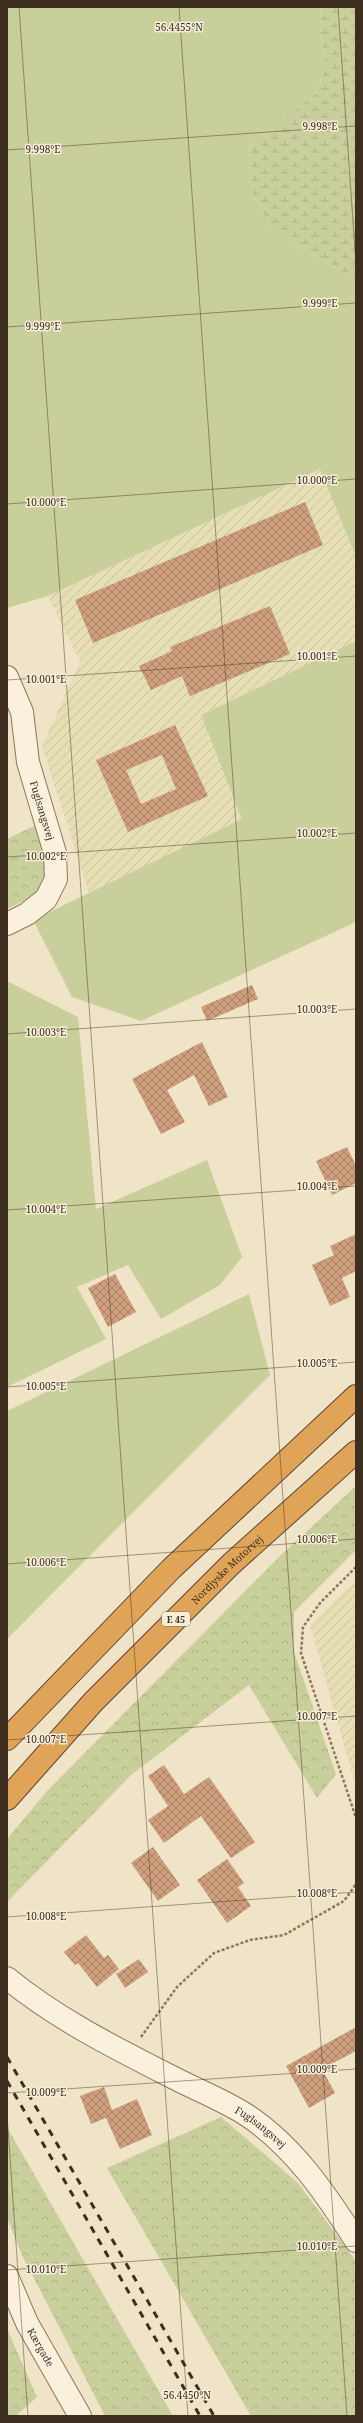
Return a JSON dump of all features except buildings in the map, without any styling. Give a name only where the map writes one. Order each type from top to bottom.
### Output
[{"type":"highway","points":[[7,1739],[171,1569],[356,1396]]},
{"type":"highway","name":"Nordjyske Motorvej","points":[[7,1799],[94,1701],[231,1564],[356,1452]]},
{"type":"street","name":"Fuglsangsvej","points":[[7,677],[22,712],[28,762],[55,853],[56,879],[46,899],[27,914],[7,924]]},
{"type":"street","name":"Fuglsangsvej","points":[[7,1978],[38,2003],[130,2056],[245,2114],[289,2151],[317,2183],[356,2240]]},
{"type":"street","name":"Kærgade","points":[[7,2276],[27,2323],[80,2416]]},
{"type":"path","points":[[356,1567],[320,1603],[303,1627],[301,1653],[356,1818]]},
{"type":"path","points":[[130,2056],[146,2027],[177,1987],[214,1953],[250,1940],[284,1935],[315,1919],[344,1901],[356,1884]]},
{"type":"shaded area","points":[[320,468],[356,557],[356,641],[201,715],[242,819],[92,903],[42,746],[80,662],[48,596]]},
{"type":"shaded area","points":[[356,1580],[356,1787],[310,1625]]},
{"type":"green space","points":[[7,7],[322,7],[320,27],[326,66],[315,95],[249,145],[253,194],[275,234],[356,279],[356,557],[320,469],[48,596],[7,608]]},
{"type":"green space","points":[[322,7],[356,7],[356,279],[275,234],[253,194],[249,145],[315,95],[326,66],[320,27]]},
{"type":"green space","points":[[356,641],[356,922],[141,1021],[72,997],[33,920],[242,819],[201,715]]},
{"type":"green space","points":[[38,824],[49,875],[32,897],[7,909],[7,839]]},
{"type":"green space","points":[[7,981],[78,1017],[96,1209],[207,1160],[242,1257],[220,1285],[161,1319],[128,1265],[77,1287],[106,1339],[7,1387]]},
{"type":"green space","points":[[249,1294],[270,1375],[7,1639],[7,1411]]},
{"type":"green space","points":[[356,1486],[356,1550],[294,1612],[294,1652],[336,1774],[317,1798],[249,1685],[131,1775],[7,1902],[7,1839],[48,1790],[281,1555]]},
{"type":"green space","points":[[221,2117],[298,2183],[356,2261],[356,2416],[251,2416],[107,2168]]},
{"type":"green space","points":[[7,2127],[173,2416],[105,2416],[22,2255],[7,2218]]},
{"type":"green space","points":[[7,2329],[37,2397],[16,2416],[7,2416]]},
{"type":"railway","points":[[7,2057],[214,2416]]},
{"type":"railway","points":[[7,2081],[200,2416]]}]
